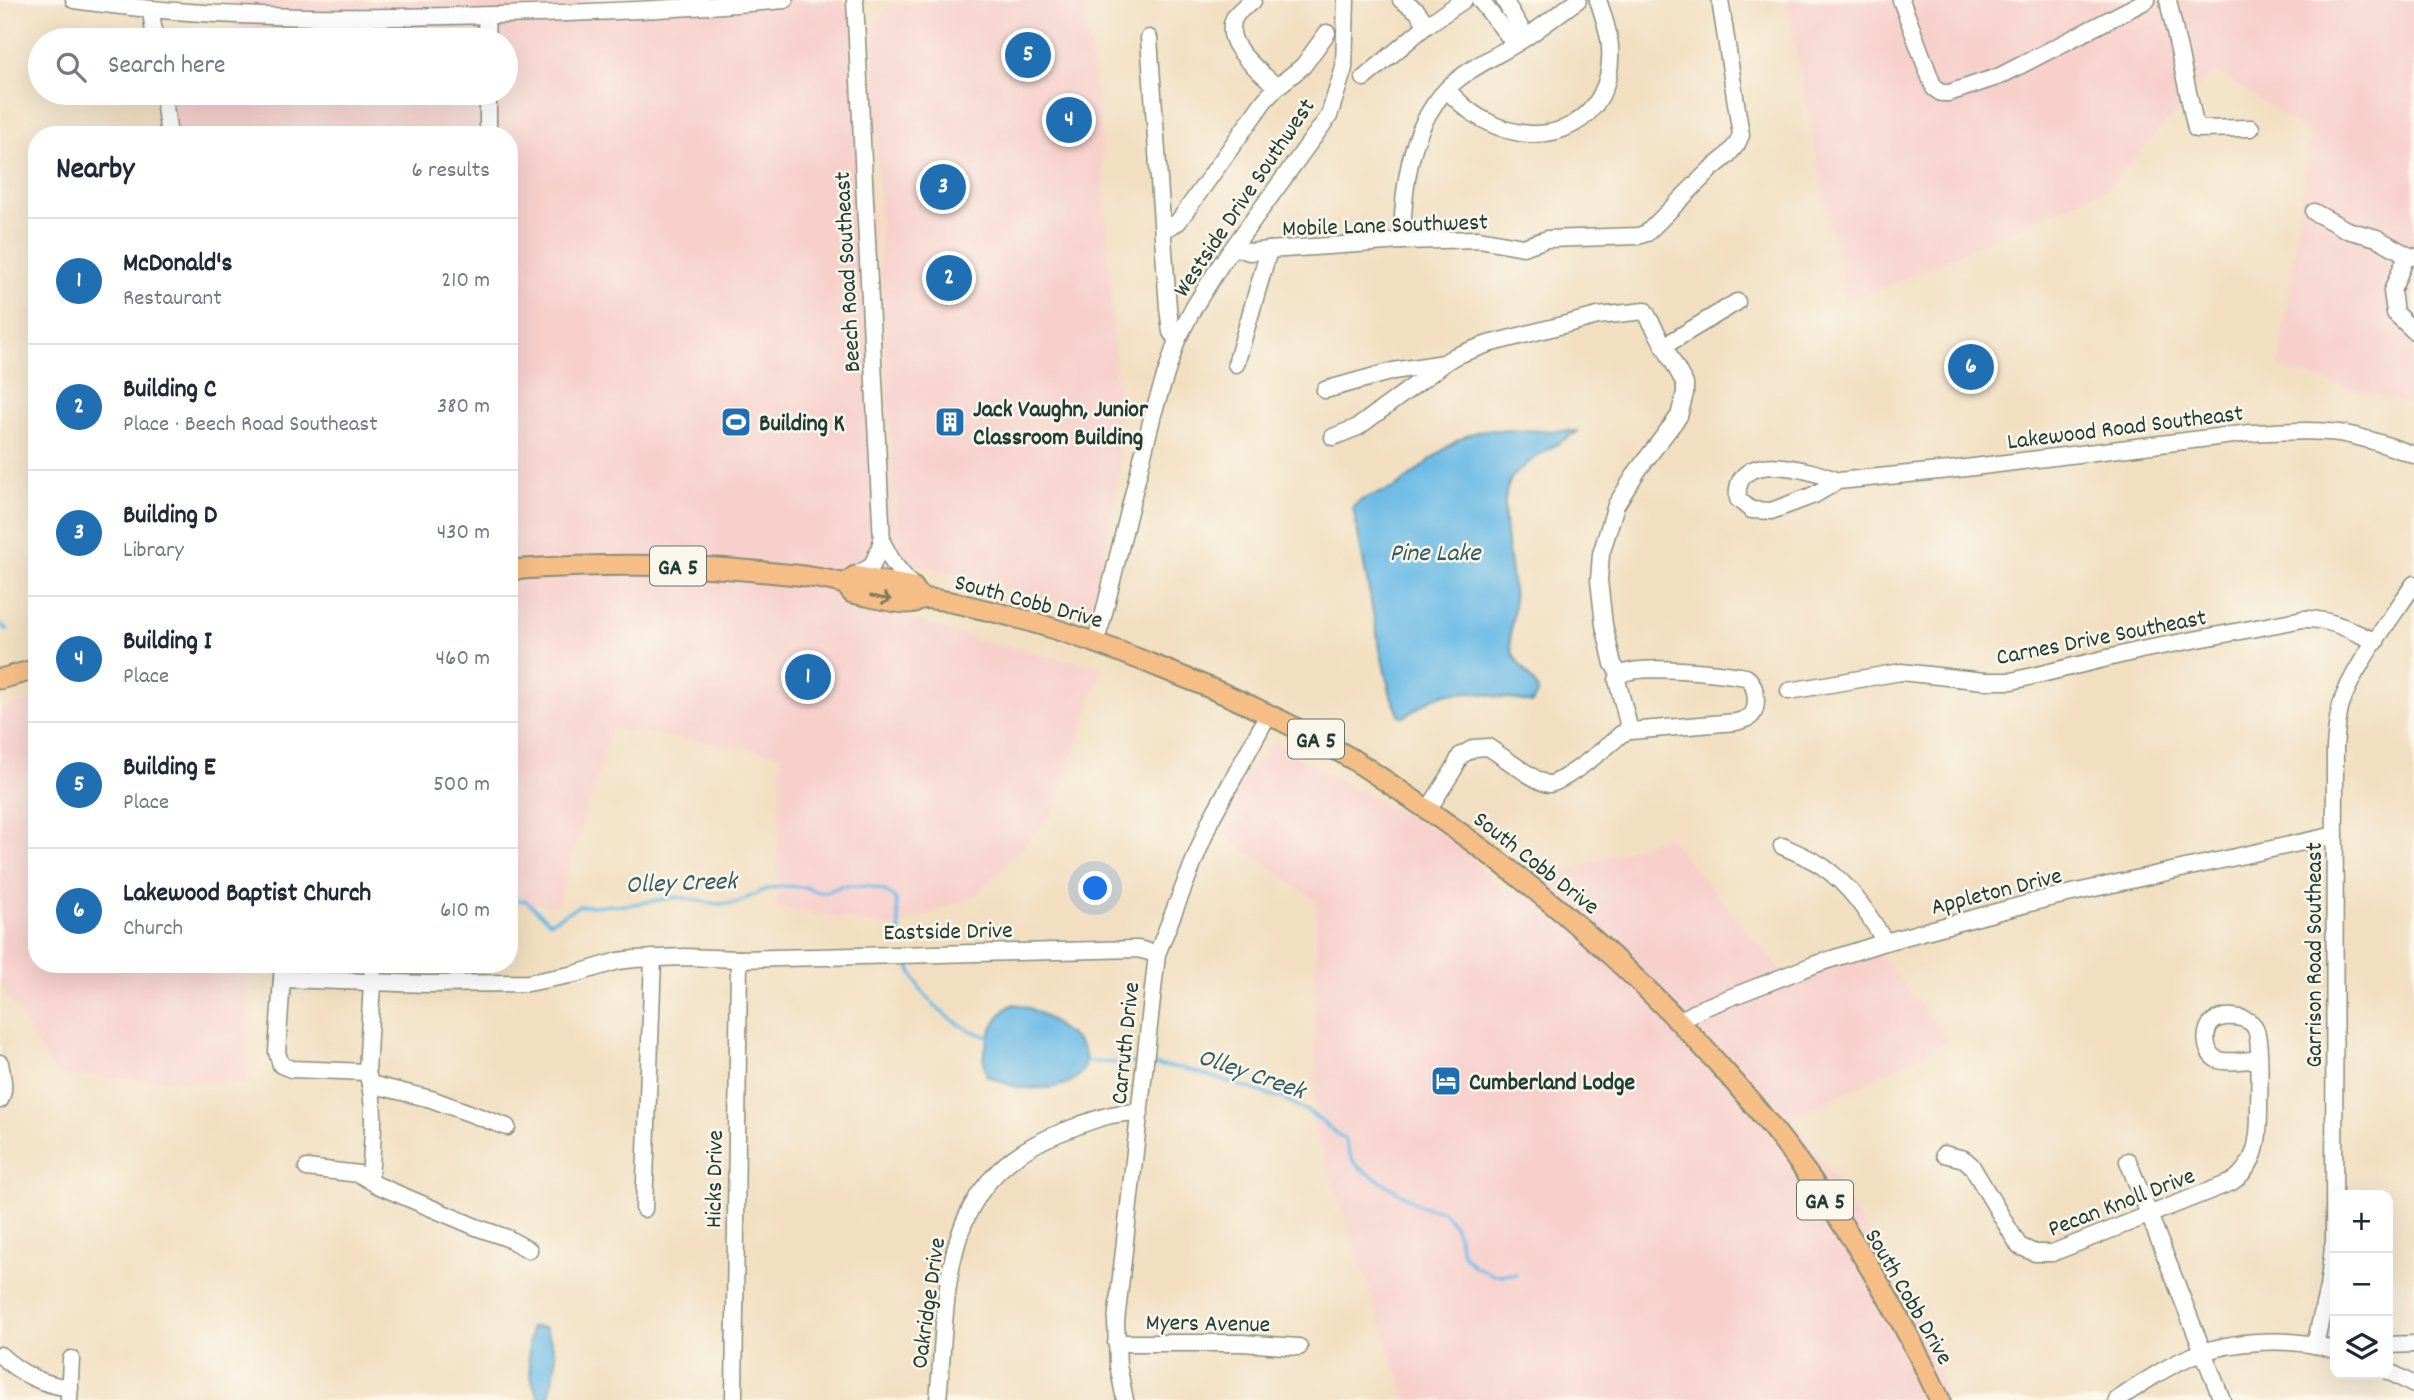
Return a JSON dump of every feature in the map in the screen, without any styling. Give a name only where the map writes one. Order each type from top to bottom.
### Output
[{"type":"main road","name":"South Cobb Drive","points":[[518,569],[660,565],[850,580],[852,593],[909,604],[917,593],[976,607],[1095,642],[1196,681],[1354,760],[1524,880],[1582,927],[1630,972],[1734,1082],[1808,1175],[1887,1299],[1940,1400]]},
{"type":"main road","points":[[0,679],[28,671]]},
{"type":"street","points":[[74,0],[151,11],[218,7],[337,18],[625,12],[785,0]]},
{"type":"street","name":"Beech Road Southeast","points":[[855,0],[882,542],[894,564],[917,593]]},
{"type":"street","points":[[1401,0],[1417,11],[1427,25]]},
{"type":"street","points":[[1364,78],[1427,25],[1464,0]]},
{"type":"street","points":[[1479,0],[1521,41]]},
{"type":"street","points":[[1504,0],[1521,41]]},
{"type":"street","points":[[1402,241],[1406,190],[1418,135],[1431,110],[1447,90],[1466,75],[1521,41],[1578,0]]},
{"type":"street","points":[[1447,90],[1479,118],[1514,132],[1549,133],[1578,123],[1595,106],[1602,93],[1609,65],[1609,35],[1598,0]]},
{"type":"street","name":"Mobile Lane Southwest","points":[[1234,247],[1249,252],[1402,241],[1479,239],[1523,247],[1547,239],[1625,237],[1647,233],[1726,157],[1741,135],[1720,0]]},
{"type":"street","points":[[1901,0],[1934,88],[1941,93],[1949,93],[2000,76],[2147,0]]},
{"type":"street","points":[[2168,0],[2196,129],[2251,128]]},
{"type":"street","points":[[1253,1],[1234,18],[1231,34],[1241,52],[1277,87]]},
{"type":"street","name":"Westside Drive Southwest","points":[[1095,642],[1153,414],[1177,340],[1202,293],[1329,116],[1344,68],[1344,5]]},
{"type":"street","points":[[151,11],[153,28]]},
{"type":"street","points":[[486,16],[486,28]]},
{"type":"street","points":[[1163,230],[1178,222],[1227,151],[1277,87],[1303,66],[1327,33]]},
{"type":"street","points":[[1149,38],[1168,308],[1171,332],[1177,340]]},
{"type":"street","points":[[165,105],[168,126]]},
{"type":"street","points":[[488,105],[488,126]]},
{"type":"street","points":[[2314,212],[2347,230],[2377,238],[2410,256],[2392,291],[2395,313],[2414,331]]},
{"type":"street","name":"Mobile Lane Southwest","points":[[1236,364],[1269,250]]},
{"type":"street","points":[[1664,346],[1737,302]]},
{"type":"street","points":[[1333,437],[1358,427],[1455,356],[1488,344],[1598,316],[1646,311],[1685,384],[1685,393],[1679,416],[1638,470],[1616,505],[1601,554],[1599,580],[1604,625],[1613,664],[1620,675]]},
{"type":"street","points":[[1325,390],[1393,371],[1444,363]]},
{"type":"street","name":"Lakewood Road Southeast","points":[[1838,481],[1799,469],[1767,466],[1757,468],[1743,477],[1737,491],[1738,499],[1751,510],[1771,511],[1814,495],[1838,481],[2263,432],[2339,433],[2414,455]]},
{"type":"street","points":[[850,580],[872,566],[882,542]]},
{"type":"street","name":"Garrison Road Southeast","points":[[2315,1345],[2328,1287],[2334,1240],[2337,725],[2351,682],[2414,584]]},
{"type":"street","name":"Carnes Drive Southeast","points":[[1789,691],[1901,672],[1983,681],[2012,681],[2141,650],[2320,618],[2376,642]]},
{"type":"street","points":[[1428,810],[1460,756],[1474,748],[1488,747],[1538,780],[1549,784],[1567,779],[1583,763],[1630,731],[1736,722],[1749,718],[1754,712],[1755,689],[1752,680],[1736,675],[1646,668],[1631,670],[1620,675],[1617,680],[1630,731]]},
{"type":"street","name":"Carruth Drive","points":[[1125,1400],[1116,1343],[1118,1301],[1157,954],[1210,821],[1268,715]]},
{"type":"street","name":"Appleton Drive","points":[[1678,1022],[1703,1008],[1815,964],[1885,942],[2045,899],[2335,835]]},
{"type":"street","points":[[1782,846],[1821,865],[1845,885],[1868,914],[1885,942]]},
{"type":"street","name":"Eastside Drive","points":[[290,973],[372,983],[528,983],[575,974],[618,961],[653,958],[739,959],[1138,949],[1157,954]]},
{"type":"street","points":[[643,1209],[653,958]]},
{"type":"street","name":"Hicks Drive","points":[[734,1400],[739,959]]},
{"type":"street","points":[[282,973],[277,1052],[281,1065],[291,1069],[368,1078],[507,1127]]},
{"type":"street","points":[[370,1179],[368,1078],[373,973]]},
{"type":"street","name":"Pecan Knoll Drive","points":[[1944,1153],[1964,1158],[1971,1165],[2014,1240],[2025,1251],[2042,1255],[2052,1253],[2232,1182],[2248,1168],[2257,1148],[2259,1134],[2259,1059]]},
{"type":"street","points":[[0,1063],[3,1095],[0,1100]]},
{"type":"street","name":"Oakridge Drive","points":[[938,1400],[950,1275],[964,1219],[980,1191],[1007,1163],[1047,1138],[1115,1113],[1140,1113]]},
{"type":"street","points":[[2128,1160],[2222,1400]]},
{"type":"street","points":[[307,1168],[359,1174],[377,1185],[507,1238],[529,1250]]},
{"type":"street","name":"Myers Avenue","points":[[1116,1343],[1242,1343],[1298,1347]]},
{"type":"street","points":[[2117,1400],[2163,1371],[2203,1352],[2250,1344],[2315,1345],[2330,1349]]},
{"type":"street","points":[[2393,1345],[2414,1344]]},
{"type":"street","points":[[0,1355],[23,1374],[69,1394],[71,1359]]},
{"type":"street","points":[[2393,1374],[2414,1385]]},
{"type":"shaded area","points":[[228,0],[841,0],[864,20],[873,242],[901,615],[977,640],[1102,668],[1054,812],[977,895],[894,927],[777,908],[781,754],[613,728],[557,905],[518,904],[518,126],[175,126],[170,105],[518,105],[518,28],[233,28]]},
{"type":"shaded area","points":[[939,0],[1083,0],[1100,122],[1120,471],[1093,613],[970,576],[899,561],[882,311],[874,24],[889,6]]},
{"type":"shaded area","points":[[1786,0],[2414,0],[2414,406],[2279,368],[2310,133],[2215,70],[2107,188],[1846,304]]},
{"type":"shaded area","points":[[28,701],[28,973],[249,973],[246,1085],[56,1075],[0,983],[0,709]]},
{"type":"shaded area","points":[[1272,742],[1353,788],[1454,839],[1506,893],[1667,836],[1787,978],[1874,947],[1949,1041],[1791,1119],[1839,1185],[1898,1277],[1937,1348],[1945,1400],[1407,1400],[1314,1127],[1316,901],[1206,822]]},
{"type":"water","name":"Pine Lake","points":[[1483,430],[1579,431],[1521,469],[1510,481],[1506,493],[1505,524],[1514,604],[1510,643],[1515,657],[1538,692],[1532,703],[1472,692],[1445,694],[1404,717],[1400,716],[1391,696],[1381,654],[1353,507],[1363,499],[1397,486],[1458,440]]},
{"type":"water","points":[[1014,1004],[1039,1013],[1079,1043],[1085,1054],[1085,1061],[1080,1074],[1074,1080],[1049,1088],[1023,1088],[987,1076],[985,1057],[989,1036],[999,1017]]},
{"type":"water","points":[[531,1327],[545,1328],[556,1360],[549,1395],[540,1399],[529,1364]]},
{"type":"waterway","name":"Olley Creek","points":[[0,624],[8,630]]},
{"type":"waterway","name":"Olley Creek","points":[[518,900],[525,900],[550,922],[579,906],[627,905],[677,897],[717,904],[737,903],[764,890],[782,886],[804,887],[817,892],[827,892],[841,886],[869,886],[885,891],[896,899],[900,932],[894,944],[896,946]]},
{"type":"waterway","name":"Olley Creek","points":[[907,963],[920,988],[942,1012],[969,1030],[989,1037]]},
{"type":"waterway","name":"Olley Creek","points":[[1086,1062],[1136,1063]]},
{"type":"waterway","name":"Olley Creek","points":[[1154,1065],[1182,1068],[1284,1099],[1309,1112],[1344,1139],[1352,1160],[1361,1169],[1421,1206],[1443,1211],[1455,1227],[1463,1254],[1474,1266],[1494,1275],[1516,1274]]},
{"type":"place","name":"Building E","points":[[1028,55]]},
{"type":"place","name":"Building I","points":[[1069,120]]},
{"type":"place","name":"Building D","points":[[943,187]]},
{"type":"place","name":"Building C","points":[[949,278]]},
{"type":"place","name":"Lakewood Baptist Church","points":[[1971,367]]},
{"type":"place","name":"Building K","points":[[736,422]]},
{"type":"place","name":"Jack Vaughn, Junior Classroom Building","points":[[950,422]]},
{"type":"place","name":"McDonald's","points":[[808,677]]},
{"type":"place","name":"Cumberland Lodge","points":[[1446,1081]]}]
